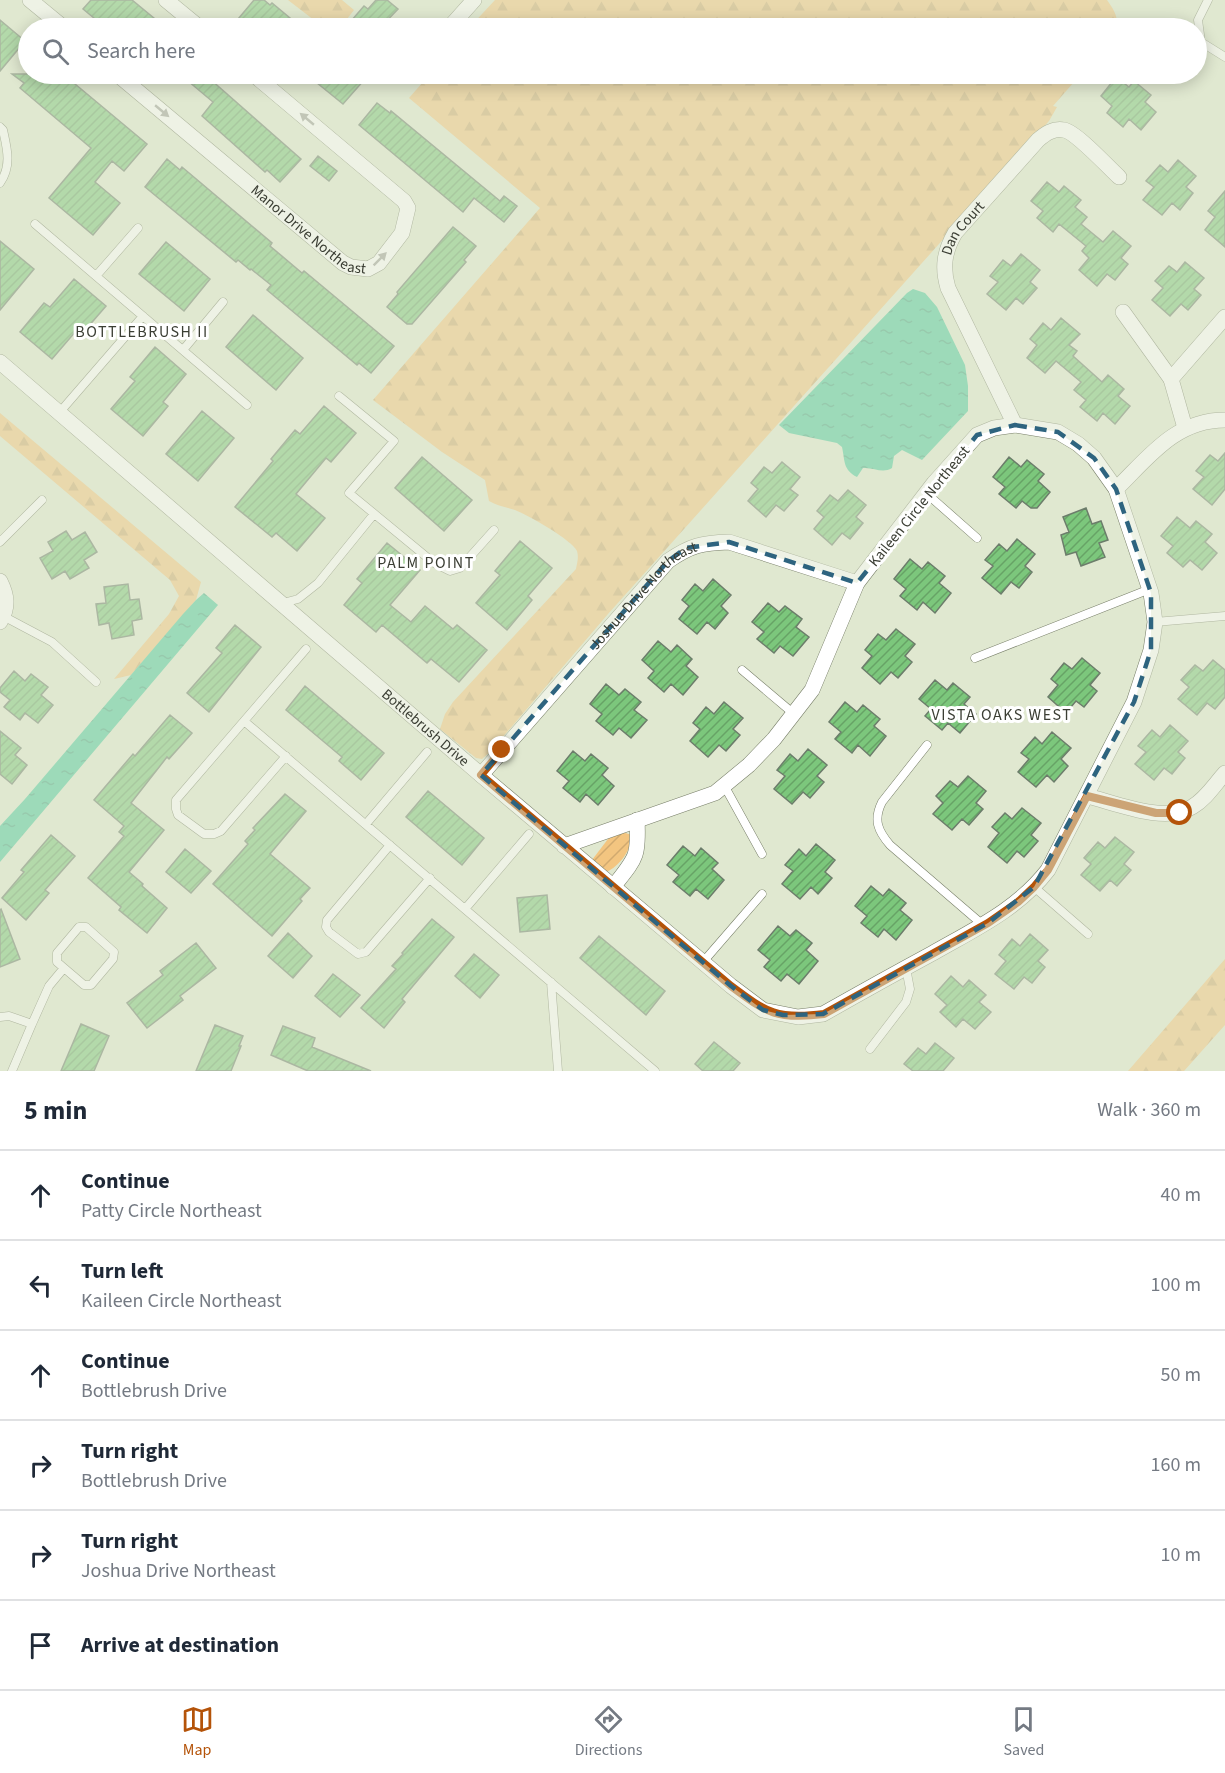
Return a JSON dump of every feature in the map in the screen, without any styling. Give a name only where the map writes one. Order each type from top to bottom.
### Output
[{"type":"street","points":[[30,0],[52,18]]},
{"type":"street","points":[[166,0],[188,18]]},
{"type":"street","points":[[458,18],[474,0]]},
{"type":"street","name":"Manor Drive Northeast","points":[[129,84],[343,263],[351,267],[368,269],[379,263],[402,233],[408,208],[404,201],[265,84]]},
{"type":"street","name":"Dan Court","points":[[1015,425],[948,288],[944,276],[944,264],[949,243],[955,233],[1046,133],[1054,130],[1071,132],[1119,177]]},
{"type":"street","points":[[1123,312],[1171,379],[1185,428]]},
{"type":"street","points":[[1171,379],[1225,317]]},
{"type":"street","name":"Bottlebrush Drive","points":[[0,363],[564,846],[763,1010],[798,1017],[824,1014],[906,968]]},
{"type":"street","points":[[1116,489],[1164,442],[1185,428],[1204,421],[1225,420]]},
{"type":"street","name":"Kaileen Circle Northeast","points":[[564,846],[715,793],[725,787],[774,739],[812,690],[857,584],[926,494],[977,435],[994,428],[1015,425],[1058,432],[1078,444],[1094,458],[1116,489],[1150,590],[1155,621],[1151,650],[1134,702],[1048,870],[1018,902],[983,925],[906,968]]},
{"type":"street","name":"Joshua Drive Northeast","points":[[481,775],[668,561],[686,548],[709,542],[729,542],[857,584]]},
{"type":"street","points":[[0,581],[7,595],[2,619]]},
{"type":"street","points":[[1087,796],[1156,813],[1180,813],[1202,799],[1225,772]]},
{"type":"street","points":[[613,887],[633,862],[639,847],[637,820]]},
{"type":"lane","points":[[1199,18],[1208,0]]},
{"type":"lane","points":[[1207,46],[1225,57]]},
{"type":"lane","points":[[0,127],[3,130],[9,156],[4,178],[0,183]]},
{"type":"lane","points":[[34,224],[247,405]]},
{"type":"lane","points":[[96,276],[138,228]]},
{"type":"lane","points":[[183,350],[223,302]]},
{"type":"lane","points":[[59,413],[143,316]]},
{"type":"lane","points":[[339,396],[394,441],[349,493],[434,563],[450,571],[460,568],[494,530]]},
{"type":"lane","points":[[926,494],[977,538]]},
{"type":"lane","points":[[0,542],[42,500]]},
{"type":"lane","points":[[281,604],[298,599],[318,583],[374,514]]},
{"type":"lane","points":[[975,658],[1150,590]]},
{"type":"lane","points":[[1155,621],[1225,616]]},
{"type":"lane","points":[[2,619],[52,642],[96,682]]},
{"type":"lane","points":[[286,756],[221,831],[204,834],[178,815],[176,800],[306,649]]},
{"type":"lane","points":[[742,670],[794,714]]},
{"type":"lane","points":[[244,722],[653,1070]]},
{"type":"lane","points":[[927,745],[882,802],[877,822],[880,834],[983,925]]},
{"type":"lane","points":[[366,825],[427,752]]},
{"type":"lane","points":[[725,787],[762,854]]},
{"type":"lane","points":[[465,909],[529,834]]},
{"type":"lane","points":[[390,844],[327,920],[326,927],[329,932],[358,954],[366,952],[430,879]]},
{"type":"lane","points":[[1034,887],[1088,934]]},
{"type":"lane","points":[[703,962],[762,894]]},
{"type":"lane","points":[[79,927],[86,927],[114,952],[113,959],[91,985],[84,985],[64,969],[57,962],[57,953],[79,927]]},
{"type":"lane","points":[[870,1049],[906,1002],[910,989],[906,968]]},
{"type":"lane","points":[[12,1071],[49,986],[64,969]]},
{"type":"lane","points":[[551,982],[558,1071]]},
{"type":"lane","points":[[0,1017],[9,1016],[32,1024]]},
{"type":"highlighted area","points":[[1015,425],[1058,432],[1094,458],[1116,489],[1151,593],[1151,650],[1134,702],[1034,887],[988,923],[823,1014],[783,1015],[763,1010],[731,986],[481,775],[668,561],[686,548],[729,542],[857,583],[977,435]]},
{"type":"green space","points":[[288,0],[342,0],[354,10],[348,18],[311,18]]},
{"type":"green space","points":[[495,0],[1107,0],[1116,18],[478,18]]},
{"type":"green space","points":[[421,84],[1072,84],[1053,106],[1057,107],[1049,121],[608,614],[482,759],[476,758],[440,729],[445,714],[453,702],[576,569],[577,551],[549,528],[515,510],[489,501],[485,480],[442,452],[373,400],[540,208],[409,98]]},
{"type":"green space","points":[[0,413],[201,582],[196,600],[131,675],[114,679],[169,614],[179,596],[170,580],[0,436]]},
{"type":"green space","points":[[622,832],[632,835],[630,846],[620,862],[606,872],[592,860],[611,835]]},
{"type":"green space","points":[[1225,959],[1225,1025],[1184,1071],[1128,1071]]},
{"type":"water","points":[[913,289],[925,293],[937,307],[965,365],[968,411],[922,460],[902,450],[894,456],[892,468],[881,470],[863,468],[857,477],[847,468],[842,447],[837,443],[789,433],[779,425]]},
{"type":"water","points":[[204,593],[218,605],[0,862],[0,826],[183,614]]},
{"type":"building","points":[[91,0],[132,0],[154,18],[94,18],[83,9]]},
{"type":"building","points":[[254,0],[264,0],[270,5],[272,3],[290,18],[239,18]]},
{"type":"building","points":[[376,0],[387,0],[398,9],[389,18],[354,18],[364,6],[368,9]]},
{"type":"building","points":[[0,20],[18,35],[18,49],[0,71]]},
{"type":"building","points":[[23,84],[75,84],[147,144],[124,171],[112,161],[95,182],[120,203],[93,235],[49,198],[91,148],[20,88]]},
{"type":"building","points":[[192,84],[216,84],[301,159],[280,182],[267,170],[265,172],[202,116],[213,102]]},
{"type":"building","points":[[318,84],[360,84],[343,104]]},
{"type":"building","points":[[1110,84],[1125,84],[1129,87],[1132,84],[1138,84],[1151,95],[1145,102],[1156,112],[1141,130],[1129,119],[1123,127],[1107,113],[1112,106],[1101,96]]},
{"type":"building","points":[[377,103],[390,113],[391,111],[500,201],[504,196],[517,206],[504,222],[474,198],[463,212],[359,125]]},
{"type":"building","points":[[318,156],[337,171],[329,181],[310,166]]},
{"type":"building","points":[[167,159],[180,170],[182,167],[272,243],[270,246],[302,273],[304,271],[394,346],[371,373],[359,363],[357,365],[267,290],[271,285],[238,260],[236,262],[145,187]]},
{"type":"building","points":[[1178,160],[1196,176],[1186,187],[1193,193],[1180,210],[1172,203],[1162,215],[1143,200],[1154,187],[1146,181],[1160,165],[1168,172]]},
{"type":"building","points":[[1047,182],[1059,192],[1064,186],[1081,200],[1075,207],[1087,217],[1081,224],[1103,242],[1113,231],[1131,246],[1121,258],[1128,264],[1115,280],[1107,274],[1097,286],[1079,270],[1089,258],[1082,251],[1086,246],[1059,224],[1053,232],[1037,218],[1043,211],[1031,201]]},
{"type":"building","points":[[1225,191],[1225,247],[1205,230],[1215,217],[1208,211]]},
{"type":"building","points":[[453,227],[476,246],[464,260],[466,262],[412,324],[407,324],[387,307],[398,294],[397,292]]},
{"type":"building","points":[[0,241],[34,269],[0,310]]},
{"type":"building","points":[[166,242],[210,279],[184,311],[139,274]]},
{"type":"building","points":[[1021,254],[1040,270],[1030,282],[1037,288],[1023,304],[1016,298],[1006,310],[987,294],[998,282],[990,276],[1003,260],[1011,266]]},
{"type":"building","points":[[1185,262],[1204,278],[1194,289],[1201,295],[1188,310],[1181,304],[1170,316],[1152,300],[1163,288],[1155,281],[1169,266],[1177,272]]},
{"type":"building","points":[[74,279],[106,306],[81,335],[76,331],[52,359],[20,332],[44,303],[50,307]]},
{"type":"building","points":[[253,315],[303,358],[276,390],[226,347]]},
{"type":"building","points":[[1061,318],[1080,334],[1069,345],[1077,351],[1073,356],[1102,382],[1108,375],[1124,389],[1118,396],[1130,406],[1115,424],[1103,413],[1097,421],[1080,407],[1086,400],[1074,390],[1081,382],[1056,361],[1045,373],[1027,358],[1037,345],[1030,339],[1043,323],[1051,330]]},
{"type":"building","points":[[155,347],[186,374],[163,402],[168,406],[143,436],[111,409],[135,381],[130,377]]},
{"type":"building","points":[[324,406],[356,433],[331,462],[326,458],[296,494],[325,518],[297,551],[276,533],[272,537],[235,507],[295,430],[300,434]]},
{"type":"building","points":[[202,411],[234,438],[198,481],[166,454]]},
{"type":"building","points":[[1225,453],[1225,489],[1212,505],[1193,489],[1204,477],[1196,471],[1210,455],[1218,461]]},
{"type":"building","points":[[422,457],[472,500],[444,531],[395,488]]},
{"type":"building","points":[[1009,457],[1021,467],[1027,460],[1044,474],[1038,481],[1050,492],[1037,508],[1031,508],[1022,501],[1016,508],[999,494],[1005,487],[993,477]]},
{"type":"building","points":[[782,462],[800,477],[790,489],[798,495],[784,511],[776,505],[766,517],[748,501],[758,489],[751,483],[764,467],[772,473]]},
{"type":"building","points":[[848,490],[866,505],[856,517],[863,523],[850,539],[842,533],[832,545],[814,529],[824,517],[817,511],[830,495],[838,501]]},
{"type":"building","points":[[1086,508],[1092,524],[1101,521],[1108,540],[1099,543],[1105,557],[1081,566],[1076,552],[1066,555],[1061,535],[1069,532],[1063,517]]},
{"type":"building","points":[[1177,517],[1190,528],[1196,521],[1212,534],[1205,542],[1217,553],[1202,570],[1190,560],[1183,567],[1167,553],[1173,546],[1161,536]]},
{"type":"building","points":[[66,531],[72,540],[85,532],[97,552],[84,560],[89,568],[70,579],[65,571],[52,579],[40,558],[53,551],[48,542]]},
{"type":"building","points":[[1017,539],[1035,554],[1025,566],[1032,572],[1019,588],[1011,582],[1001,594],[982,578],[993,566],[985,560],[999,544],[1007,551]]},
{"type":"building","points":[[520,541],[552,568],[528,596],[532,600],[507,630],[476,603],[500,575],[495,571]]},
{"type":"building","points":[[387,543],[420,570],[390,605],[411,622],[425,606],[453,629],[457,625],[487,650],[459,682],[431,659],[427,663],[382,625],[376,632],[344,605],[362,583],[357,579]]},
{"type":"building","points":[[910,559],[922,569],[928,562],[945,576],[939,583],[951,593],[935,613],[923,602],[917,610],[900,596],[906,589],[894,579]]},
{"type":"building","points":[[713,579],[731,595],[721,606],[728,613],[715,629],[707,622],[697,634],[679,619],[689,606],[682,600],[695,584],[703,591]]},
{"type":"building","points":[[128,584],[130,600],[139,599],[142,619],[132,621],[134,635],[112,639],[109,623],[99,625],[96,604],[106,603],[104,587]]},
{"type":"building","points":[[768,603],[779,612],[785,606],[802,619],[796,627],[809,637],[793,656],[780,646],[774,653],[757,639],[764,632],[752,622]]},
{"type":"building","points":[[235,625],[261,647],[209,712],[187,693],[222,653],[216,648]]},
{"type":"building","points":[[896,629],[915,644],[905,656],[912,662],[898,678],[891,672],[880,684],[862,668],[872,656],[865,650],[878,634],[886,640]]},
{"type":"building","points":[[658,641],[671,652],[677,645],[692,659],[686,666],[698,677],[683,695],[671,684],[664,692],[648,678],[654,671],[642,660]]},
{"type":"building","points":[[1082,658],[1100,673],[1090,685],[1097,691],[1084,707],[1076,701],[1066,713],[1048,697],[1058,685],[1051,679],[1064,663],[1072,669]]},
{"type":"building","points":[[1213,660],[1225,670],[1225,697],[1215,709],[1207,703],[1197,715],[1178,699],[1189,687],[1181,680],[1195,665],[1203,671]]},
{"type":"building","points":[[14,671],[25,681],[31,674],[48,687],[41,695],[53,705],[38,723],[25,713],[20,720],[4,707],[10,700],[0,692],[0,688]]},
{"type":"building","points":[[935,680],[947,690],[953,683],[970,697],[964,704],[976,714],[960,733],[948,723],[942,730],[925,716],[931,709],[919,699]]},
{"type":"building","points":[[606,684],[619,695],[625,689],[641,702],[634,710],[647,720],[631,738],[619,728],[613,735],[596,721],[602,714],[590,704]]},
{"type":"building","points":[[305,686],[384,753],[361,780],[339,761],[342,757],[286,710]]},
{"type":"building","points":[[724,702],[743,718],[733,729],[740,735],[726,751],[719,745],[708,757],[690,741],[700,729],[693,723],[706,707],[714,714]]},
{"type":"building","points":[[845,702],[857,712],[863,705],[880,719],[874,726],[886,736],[870,756],[858,745],[852,753],[835,739],[841,732],[829,722]]},
{"type":"building","points":[[170,715],[192,733],[169,759],[167,757],[131,803],[164,830],[129,872],[167,908],[147,933],[119,910],[121,907],[88,878],[124,836],[119,832],[124,826],[94,800]]},
{"type":"building","points":[[1170,725],[1188,741],[1178,752],[1185,758],[1172,774],[1164,768],[1154,780],[1135,764],[1146,752],[1138,746],[1152,730],[1160,737]]},
{"type":"building","points":[[0,731],[21,748],[15,755],[27,765],[12,784],[0,774]]},
{"type":"building","points":[[1052,732],[1071,748],[1061,759],[1068,766],[1054,782],[1047,775],[1036,787],[1018,772],[1029,759],[1021,753],[1035,737],[1042,744]]},
{"type":"building","points":[[808,749],[827,765],[817,776],[824,782],[810,798],[803,792],[792,804],[774,789],[785,776],[777,770],[790,754],[798,761]]},
{"type":"building","points":[[573,751],[585,761],[591,754],[608,768],[602,775],[614,786],[598,805],[586,794],[580,802],[563,788],[569,781],[557,771]]},
{"type":"building","points":[[968,776],[986,791],[976,803],[983,809],[969,825],[962,819],[952,830],[933,814],[943,803],[936,796],[950,781],[958,787]]},
{"type":"building","points":[[428,791],[484,838],[462,865],[406,817]]},
{"type":"building","points":[[285,794],[306,811],[270,854],[310,888],[272,936],[213,884],[248,844],[245,841],[255,830],[253,828]]},
{"type":"building","points":[[1022,808],[1041,823],[1031,835],[1038,841],[1024,857],[1017,851],[1007,863],[988,847],[999,833],[992,827],[1005,813],[1012,819]]},
{"type":"building","points":[[51,835],[75,856],[45,890],[49,893],[26,920],[2,898],[24,872],[21,870]]},
{"type":"building","points":[[1115,837],[1134,852],[1124,864],[1131,870],[1117,886],[1110,880],[1100,891],[1081,875],[1091,864],[1084,858],[1098,842],[1105,848]]},
{"type":"building","points":[[816,844],[835,860],[825,872],[832,878],[818,894],[811,887],[800,899],[782,884],[793,871],[785,865],[799,849],[806,856]]},
{"type":"building","points":[[683,846],[695,856],[701,848],[718,863],[712,869],[724,880],[708,899],[696,889],[690,896],[673,882],[679,875],[667,865]]},
{"type":"building","points":[[185,849],[211,871],[191,893],[166,872]]},
{"type":"building","points":[[871,886],[883,896],[889,889],[906,903],[900,910],[912,920],[896,940],[884,929],[878,937],[861,923],[867,916],[855,906]]},
{"type":"building","points":[[547,895],[550,929],[520,932],[517,898]]},
{"type":"building","points":[[0,910],[20,959],[0,967]]},
{"type":"building","points":[[432,919],[454,937],[402,999],[405,1002],[384,1028],[361,1008],[396,969],[392,966]]},
{"type":"building","points":[[778,926],[790,936],[796,930],[812,943],[806,950],[818,961],[799,984],[787,974],[781,981],[764,967],[770,960],[758,950]]},
{"type":"building","points":[[288,933],[312,956],[293,978],[268,956]]},
{"type":"building","points":[[1030,934],[1048,950],[1038,961],[1045,967],[1032,983],[1024,977],[1014,989],[995,974],[1006,961],[999,955],[1012,939],[1020,946]]},
{"type":"building","points":[[599,936],[665,991],[646,1015],[580,958]]},
{"type":"building","points":[[196,943],[216,968],[180,996],[183,1000],[147,1028],[127,1003],[163,975],[160,971]]},
{"type":"building","points":[[474,954],[499,975],[480,998],[455,976]]},
{"type":"building","points":[[333,974],[360,995],[340,1017],[315,996]]},
{"type":"building","points":[[951,976],[963,987],[969,980],[986,995],[979,1002],[991,1012],[975,1029],[963,1019],[956,1027],[940,1012],[947,1005],[935,994]]},
{"type":"building","points":[[81,1024],[109,1036],[94,1071],[61,1071]]},
{"type":"building","points":[[215,1025],[243,1036],[231,1071],[196,1071]]},
{"type":"building","points":[[283,1026],[315,1038],[312,1047],[371,1071],[308,1071],[271,1055]]},
{"type":"building","points":[[714,1042],[740,1063],[733,1071],[703,1071],[695,1064]]},
{"type":"building","points":[[935,1043],[954,1058],[943,1071],[913,1071],[904,1064],[918,1048],[926,1054]]},
{"type":"district","name":"BOTTLEBRUSH II","points":[[142,331]]},
{"type":"district","name":"PALM POINT","points":[[426,562]]},
{"type":"district","name":"VISTA OAKS WEST","points":[[1002,714]]},
{"type":"route","points":[[502,750],[481,775],[731,986],[763,1010],[798,1017],[824,1014],[988,923],[1018,902],[1048,870],[1087,796],[1156,813],[1180,813]]}]
